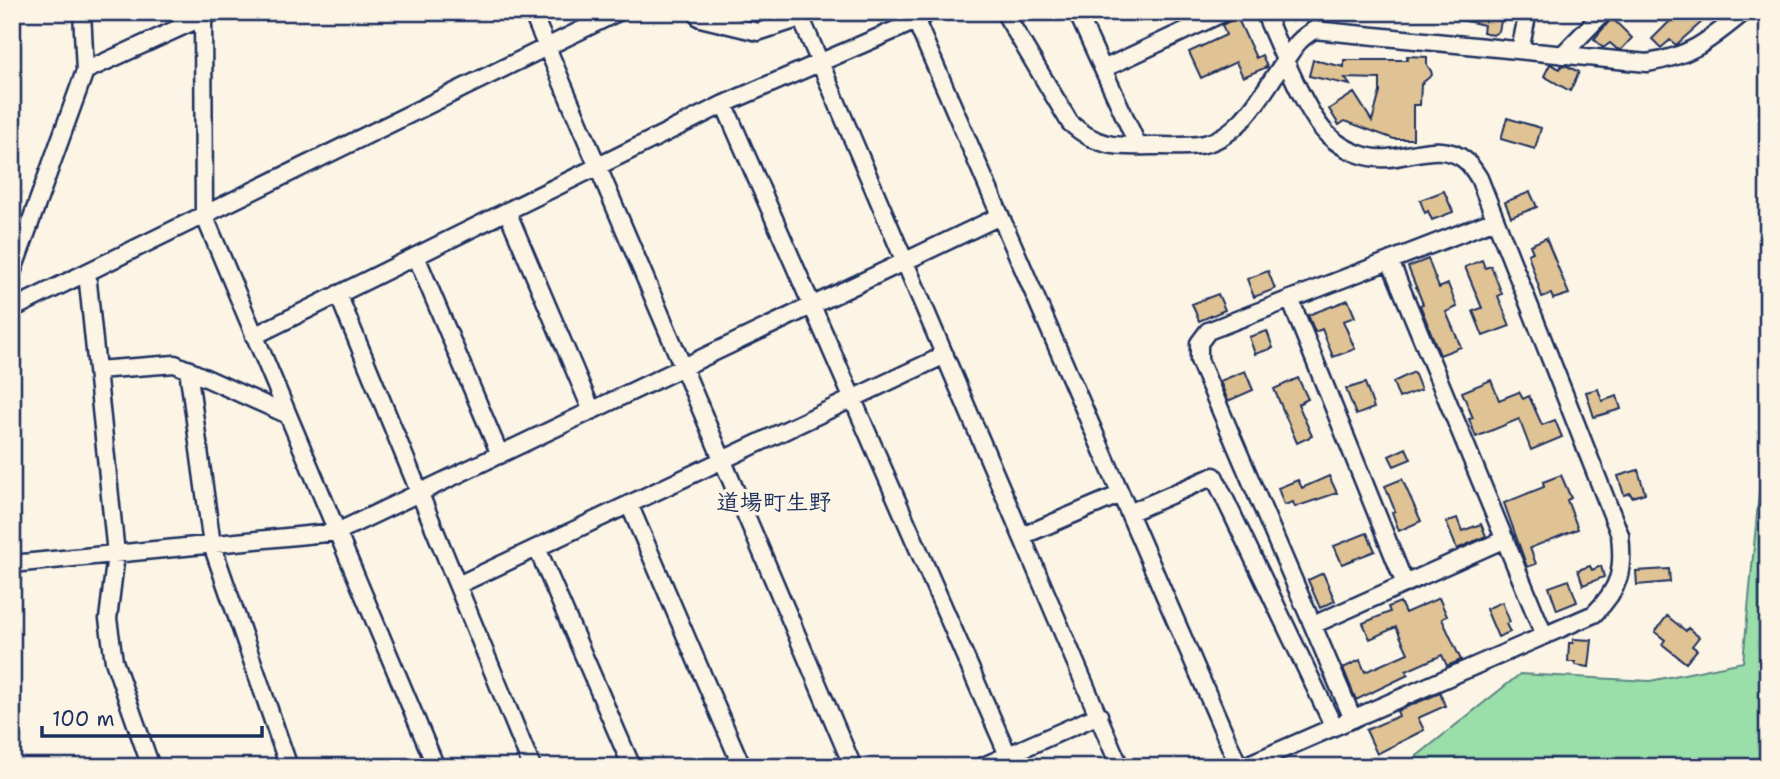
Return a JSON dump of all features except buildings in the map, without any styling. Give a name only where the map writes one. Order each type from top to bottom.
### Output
[{"type":"street","points":[[12,273],[85,71],[82,12]]},
{"type":"street","points":[[532,12],[853,767]]},
{"type":"street","points":[[12,309],[618,12]]},
{"type":"street","points":[[697,12],[700,18],[758,32],[801,18],[1121,767]]},
{"type":"street","points":[[1004,12],[1070,123],[1083,135],[1100,144],[1138,146],[1201,145],[1228,133],[1250,111],[1300,38],[1314,30],[1647,63],[1690,52],[1744,12]]},
{"type":"street","points":[[1077,12],[1138,146]]},
{"type":"street","points":[[1103,69],[1225,12]]},
{"type":"street","points":[[254,335],[724,104],[923,17],[1000,216],[1241,767],[1594,614],[1609,598],[1618,581],[1623,561],[1620,535],[1479,178],[1465,160],[1446,152],[1427,150],[1386,159],[1349,150],[1327,135],[1315,119],[1264,12]]},
{"type":"street","points":[[1520,50],[1528,12]]},
{"type":"street","points":[[1562,55],[1604,12]]},
{"type":"street","points":[[85,71],[206,14],[204,215],[436,767]]},
{"type":"street","points":[[724,104],[1007,755]]},
{"type":"street","points":[[507,211],[592,411]]},
{"type":"street","points":[[12,564],[337,533],[1000,216]]},
{"type":"street","points":[[1353,719],[1199,360],[1199,343],[1208,331],[1495,220]]},
{"type":"street","points":[[416,256],[500,455]]},
{"type":"street","points":[[1390,261],[1544,635]]},
{"type":"street","points":[[86,273],[116,554],[108,619],[114,661],[151,767]]},
{"type":"street","points":[[338,294],[532,767]]},
{"type":"street","points":[[1290,299],[1405,584]]},
{"type":"street","points":[[458,585],[945,355]]},
{"type":"street","points":[[97,370],[176,364],[288,415]]},
{"type":"street","points":[[188,369],[212,545],[285,766]]},
{"type":"street","points":[[1129,513],[1214,476],[1334,727]]},
{"type":"street","points":[[1022,536],[1121,494]]},
{"type":"street","points":[[629,504],[742,767]]},
{"type":"street","points":[[1313,625],[1505,539]]},
{"type":"street","points":[[537,548],[632,767]]},
{"type":"street","points":[[981,767],[1099,715]]},
{"type":"green space","points":[[1768,488],[1768,767],[1403,767],[1520,674],[1650,681],[1743,662],[1759,493]]},
{"type":"district","name":"道場町生野","points":[[774,502]]}]
